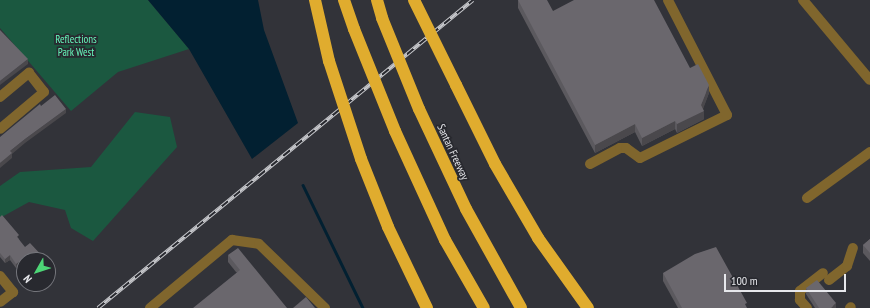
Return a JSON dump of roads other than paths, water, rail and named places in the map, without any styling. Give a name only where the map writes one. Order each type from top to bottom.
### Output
[{"type":"highway","points":[[314,0],[329,61],[361,160],[388,227],[427,308]]},
{"type":"highway","points":[[344,0],[354,29],[395,131],[445,240],[484,308]]},
{"type":"highway","name":"Santan Freeway","points":[[377,0],[382,18],[419,109],[466,209],[521,308]]},
{"type":"highway","points":[[414,0],[495,164],[538,238],[588,308]]},
{"type":"street","points":[[590,164],[620,148],[626,148],[640,158],[727,115],[668,0]]},
{"type":"street","points":[[803,0],[870,80]]},
{"type":"street","points":[[0,98],[29,73],[44,92],[0,128]]},
{"type":"street","points":[[807,198],[870,152]]},
{"type":"street","points":[[150,308],[232,240],[259,244],[324,308]]},
{"type":"street","points":[[807,308],[800,300],[800,291],[847,266],[853,248]]},
{"type":"street","points":[[0,276],[13,292],[0,302]]},
{"type":"water","points":[[148,0],[258,0],[264,30],[298,123],[252,159],[189,49]]},
{"type":"waterway","points":[[303,185],[363,308]]},
{"type":"railway","points":[[98,308],[473,0]]},
{"type":"park label","name":"Reflections Park West","points":[[76,46]]}]
